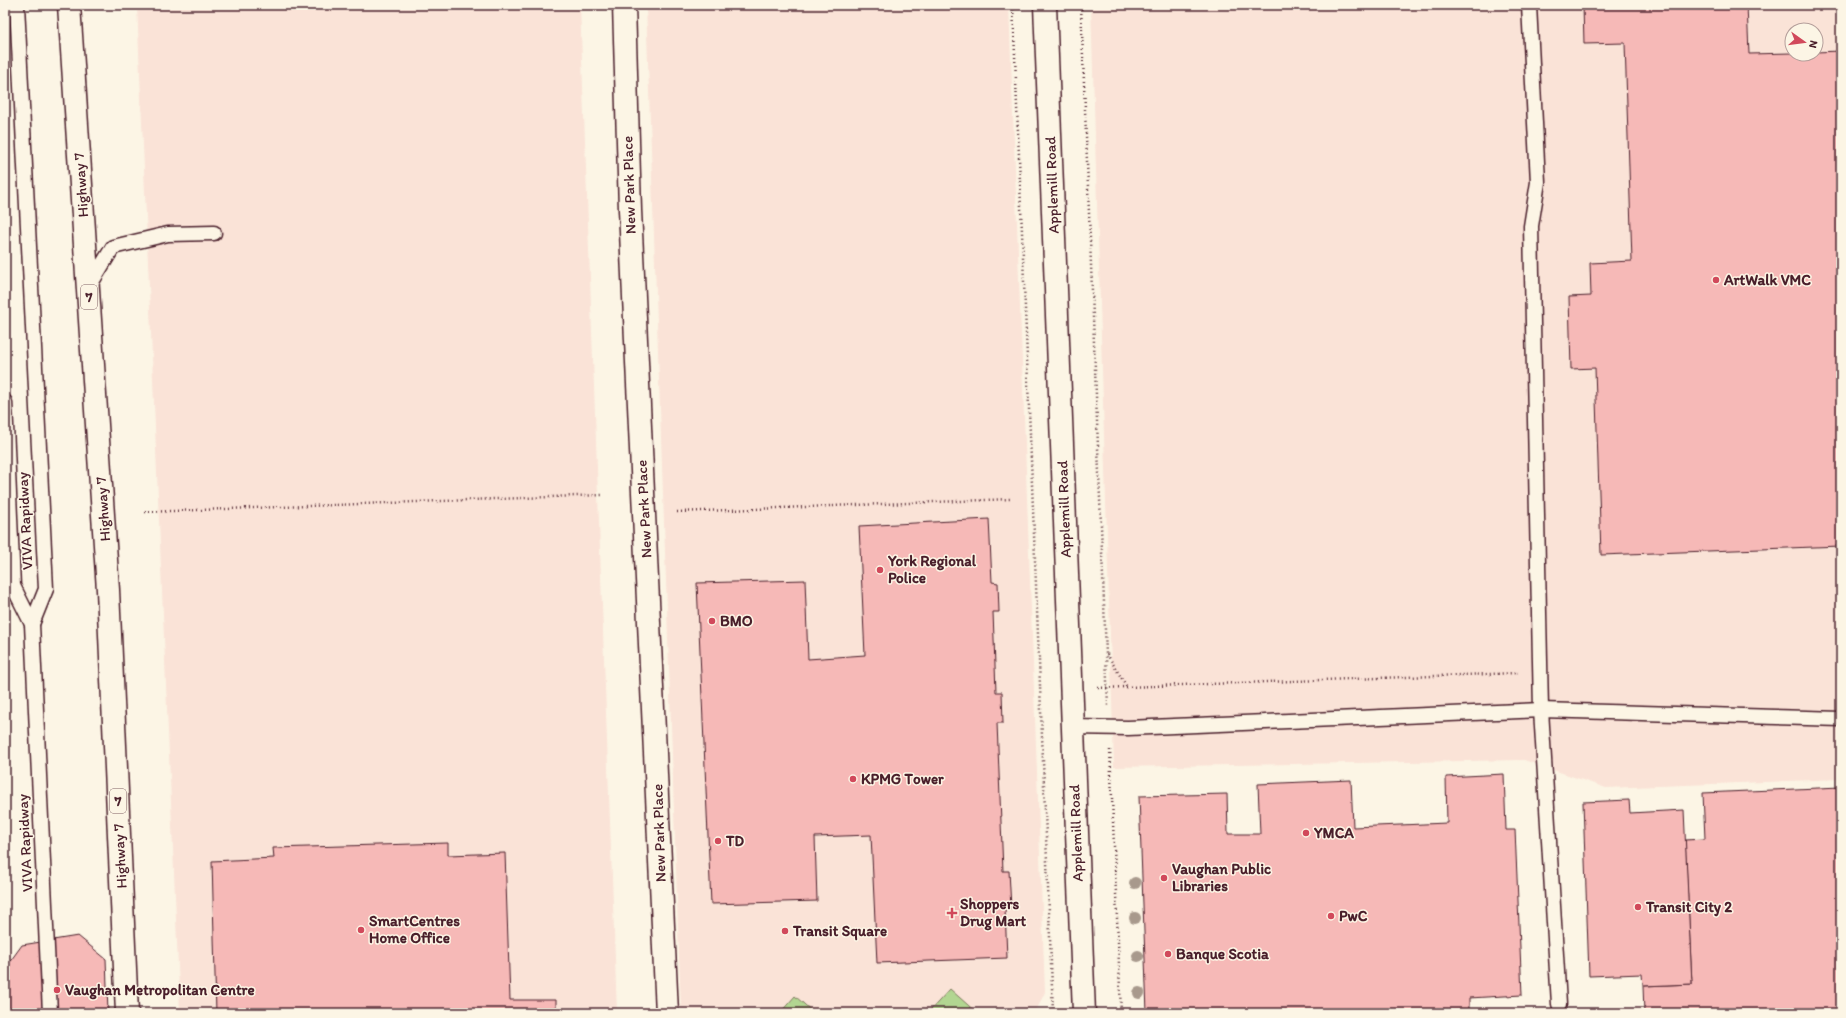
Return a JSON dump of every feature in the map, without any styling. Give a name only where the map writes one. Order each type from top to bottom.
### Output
[{"type":"street","name":"Highway 7","points":[[69,5],[108,590],[127,1013]]},
{"type":"street","name":"New Park Place","points":[[624,5],[630,210],[667,1013]]},
{"type":"street","name":"Applemill Road","points":[[1045,5],[1070,689],[1084,1013]]},
{"type":"lane","name":"VIVA Rapidway","points":[[17,5],[46,589],[32,624]]},
{"type":"lane","points":[[1529,5],[1538,182],[1531,226],[1541,672],[1540,710],[1559,1004]]},
{"type":"lane","points":[[88,288],[113,247],[168,234],[214,233]]},
{"type":"lane","name":"VIVA Rapidway","points":[[5,402],[13,586],[32,624],[50,1013]]},
{"type":"lane","points":[[1072,727],[1128,728],[1540,710],[1841,718]]},
{"type":"path","points":[[1013,5],[1053,1013]]},
{"type":"path","points":[[1081,5],[1106,654],[1127,688]]},
{"type":"path","points":[[145,512],[604,495]]},
{"type":"path","points":[[677,512],[1011,500]]},
{"type":"path","points":[[1070,689],[1541,672]]},
{"type":"path","points":[[1113,826],[1121,1013]]},
{"type":"shaded area","points":[[137,5],[580,5],[617,1013],[180,1013]]},
{"type":"shaded area","name":"KPMG Tower","points":[[646,5],[1009,5],[1045,992],[1035,1013],[681,1013]]},
{"type":"shaded area","points":[[1091,5],[1841,5],[1841,779],[1606,788],[1524,760],[1114,767]]},
{"type":"green space","points":[[950,989],[977,1013],[928,1013]]},
{"type":"green space","points":[[795,996],[814,1013],[780,1013]]},
{"type":"building","name":"ArtWalk VMC","points":[[1583,5],[1747,5],[1749,54],[1784,53],[1784,62],[1824,62],[1824,52],[1840,51],[1839,7],[1841,7],[1841,546],[1601,555],[1595,368],[1571,369],[1569,297],[1591,296],[1590,263],[1632,261],[1625,43],[1584,44]]},
{"type":"building","name":"KPMG Tower","points":[[989,519],[992,582],[998,583],[999,612],[993,612],[996,692],[1002,692],[1003,723],[997,723],[1003,871],[1009,871],[1011,908],[1005,909],[1007,958],[877,963],[871,835],[815,837],[817,901],[711,904],[697,583],[805,580],[808,659],[865,655],[859,526]]},
{"type":"building","name":"PwC","points":[[1504,774],[1506,830],[1515,830],[1522,995],[1469,998],[1469,1013],[1147,1013],[1139,796],[1227,794],[1228,834],[1260,834],[1258,784],[1351,780],[1353,827],[1447,823],[1446,777]]},
{"type":"building","points":[[1841,787],[1841,1013],[1644,1013],[1643,986],[1692,984],[1685,840],[1705,839],[1703,793]]},
{"type":"building","name":"Transit City 2","points":[[1629,800],[1630,813],[1684,810],[1692,984],[1643,986],[1642,974],[1589,976],[1583,802]]},
{"type":"building","name":"SmartCentres Home Office","points":[[448,843],[448,855],[505,853],[510,1000],[556,1000],[556,1013],[216,1013],[212,861],[274,858],[273,848]]},
{"type":"building","name":"Vaughan Metropolitan Centre","points":[[78,936],[106,959],[108,1013],[7,1013],[6,967],[22,945]]},
{"type":"place","name":"ArtWalk VMC","points":[[1716,280]]},
{"type":"place","name":"York Regional Police","points":[[880,570]]},
{"type":"place","name":"BMO","points":[[712,621]]},
{"type":"place","name":"KPMG Tower","points":[[853,779]]},
{"type":"place","name":"YMCA","points":[[1306,833]]},
{"type":"place","name":"TD","points":[[718,841]]},
{"type":"place","name":"Vaughan Public Libraries","points":[[1164,878]]},
{"type":"place","name":"Transit City 2","points":[[1638,907]]},
{"type":"place","name":"Shoppers Drug Mart","points":[[952,913]]},
{"type":"place","name":"PwC","points":[[1331,916]]},
{"type":"place","name":"SmartCentres Home Office","points":[[361,930]]},
{"type":"place","name":"Transit Square","points":[[785,931]]},
{"type":"place","name":"Banque Scotia","points":[[1168,954]]},
{"type":"place","name":"Vaughan Metropolitan Centre","points":[[57,990]]}]
